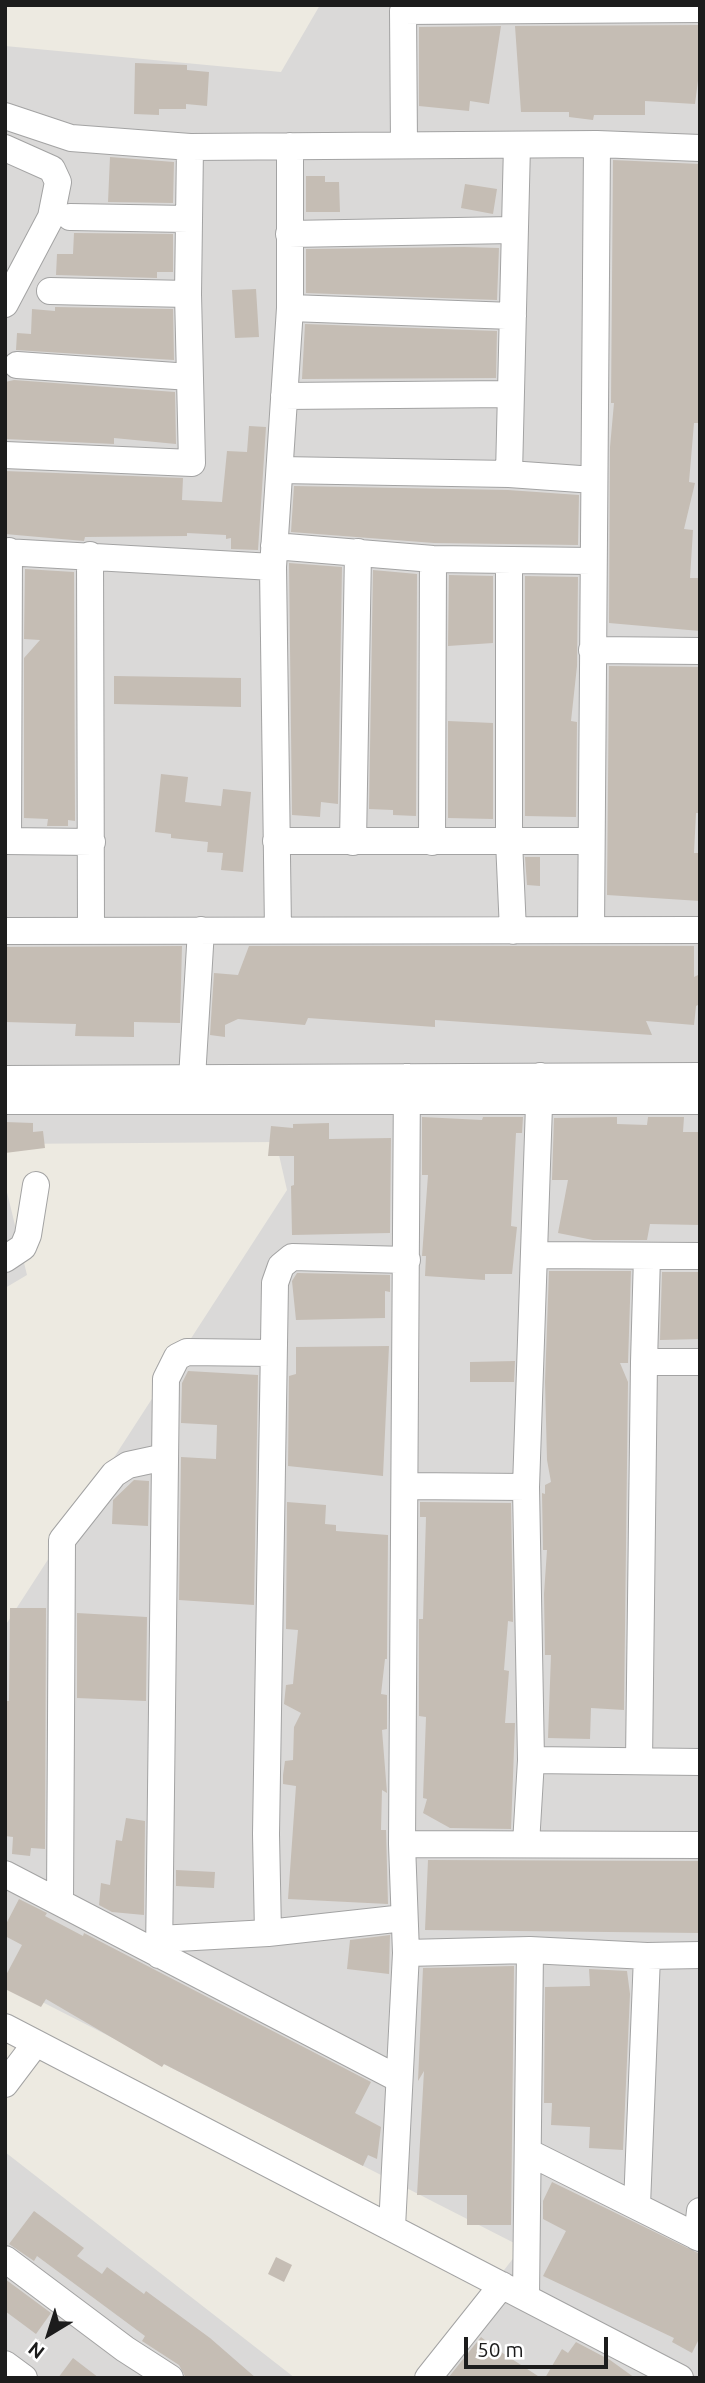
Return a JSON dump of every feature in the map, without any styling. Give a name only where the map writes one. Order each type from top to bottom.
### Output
[{"type":"street","points":[[404,145],[403,11],[514,8],[700,9]]},
{"type":"street","points":[[5,116],[71,138],[190,146],[597,144],[700,148]]},
{"type":"street","points":[[591,930],[591,561],[597,144]]},
{"type":"street","points":[[509,474],[517,145]]},
{"type":"street","points":[[5,455],[192,463],[188,294],[190,146]]},
{"type":"street","points":[[278,930],[274,557],[290,308],[290,146]]},
{"type":"street","points":[[5,148],[52,169],[58,182],[51,217],[5,304]]},
{"type":"street","points":[[70,217],[188,219]]},
{"type":"street","points":[[289,234],[513,230]]},
{"type":"street","points":[[50,291],[188,294]]},
{"type":"street","points":[[290,308],[513,316]]},
{"type":"street","points":[[17,365],[190,377]]},
{"type":"street","points":[[284,396],[509,394]]},
{"type":"street","points":[[280,470],[509,474],[594,480]]},
{"type":"street","points":[[92,842],[7,841],[7,552],[274,557],[358,552],[433,559],[591,561]]},
{"type":"street","points":[[353,842],[358,552]]},
{"type":"street","points":[[90,555],[91,930]]},
{"type":"street","points":[[432,842],[433,559]]},
{"type":"street","points":[[509,560],[509,841],[513,930]]},
{"type":"street","points":[[592,650],[700,651]]},
{"type":"street","points":[[276,841],[592,841]]},
{"type":"street","points":[[5,930],[700,930]]},
{"type":"street","points":[[192,1078],[201,930]]},
{"type":"street","points":[[5,1101],[407,1089],[539,1088],[700,1076]]},
{"type":"street","points":[[5,1079],[192,1078],[407,1089]]},
{"type":"street","points":[[539,1088],[700,1101]]},
{"type":"street","points":[[526,1844],[531,1760],[526,1487],[536,1255],[539,1088]]},
{"type":"street","points":[[392,2227],[397,2078],[406,1954],[402,1844],[407,1089]]},
{"type":"street","points":[[5,1259],[23,1247],[28,1235],[36,1185]]},
{"type":"street","points":[[536,1255],[700,1256]]},
{"type":"street","points":[[639,1761],[647,1256]]},
{"type":"street","points":[[268,1933],[266,1834],[272,1487],[271,1353],[275,1283],[281,1266],[292,1257],[407,1260]]},
{"type":"street","points":[[159,1947],[166,1380],[177,1357],[198,1350],[271,1353]]},
{"type":"street","points":[[644,1362],[700,1362]]},
{"type":"street","points":[[60,1902],[62,1540],[114,1474],[128,1465],[165,1457]]},
{"type":"street","points":[[405,1486],[526,1487]]},
{"type":"street","points":[[531,1760],[700,1762]]},
{"type":"street","points":[[402,1844],[700,1845]]},
{"type":"street","points":[[5,1874],[159,1947],[397,2078]]},
{"type":"street","points":[[159,1947],[404,1918]]},
{"type":"street","points":[[406,1954],[530,1950],[647,1956],[700,1955]]},
{"type":"street","points":[[526,2297],[530,1950]]},
{"type":"street","points":[[637,2205],[647,1956]]},
{"type":"street","points":[[5,2026],[680,2378]]},
{"type":"street","points":[[5,2084],[36,2043]]},
{"type":"street","points":[[528,2152],[637,2205],[699,2229]]},
{"type":"street","points":[[5,2259],[125,2349],[170,2378]]},
{"type":"street","points":[[428,2378],[502,2285]]},
{"type":"street","points":[[5,2364],[24,2378]]},
{"type":"shaded area","points":[[320,5],[700,5],[700,2378],[420,2378],[522,2247],[5,1983],[5,1626],[287,1190],[276,1142],[5,1144],[5,46],[281,72]]},
{"type":"shaded area","points":[[5,1184],[27,1275],[5,1288]]},
{"type":"shaded area","points":[[5,2152],[295,2378],[5,2378]]},
{"type":"building","points":[[700,25],[700,65],[695,104],[645,101],[645,115],[594,115],[593,120],[569,117],[569,112],[521,112],[515,26]]},
{"type":"building","points":[[501,26],[489,104],[470,101],[469,111],[419,106],[419,27]]},
{"type":"building","points":[[135,63],[187,65],[187,70],[209,72],[207,106],[186,104],[186,109],[159,109],[159,115],[134,114]]},
{"type":"building","points":[[110,157],[174,162],[173,203],[108,202]]},
{"type":"building","points":[[613,160],[700,164],[700,423],[694,423],[689,482],[695,483],[684,529],[693,530],[690,578],[700,578],[700,631],[609,623],[610,447],[614,403],[611,403]]},
{"type":"building","points":[[306,176],[325,176],[325,182],[339,182],[340,212],[306,212]]},
{"type":"building","points":[[465,184],[497,189],[493,214],[461,208]]},
{"type":"building","points":[[74,233],[173,234],[173,272],[157,272],[157,278],[56,275],[57,254],[73,254]]},
{"type":"building","points":[[499,248],[497,300],[306,293],[306,249]]},
{"type":"building","points":[[256,289],[259,337],[235,338],[232,290]]},
{"type":"building","points":[[55,307],[173,309],[174,360],[16,350],[17,333],[31,334],[32,309],[55,311]]},
{"type":"building","points":[[305,324],[497,331],[496,378],[302,379]]},
{"type":"building","points":[[14,380],[175,392],[176,444],[114,438],[114,444],[5,439],[5,382]]},
{"type":"building","points":[[249,426],[266,427],[258,550],[231,549],[231,538],[226,539],[226,535],[187,533],[187,536],[85,537],[84,541],[5,534],[5,471],[183,478],[182,500],[222,502],[227,451],[247,452]]},
{"type":"building","points":[[294,486],[508,490],[579,495],[578,545],[434,543],[291,532]]},
{"type":"building","points":[[289,563],[342,567],[338,804],[321,802],[320,817],[292,815]]},
{"type":"building","points":[[25,569],[74,572],[75,821],[68,820],[68,826],[47,826],[48,819],[24,818],[24,658],[40,640],[24,639]]},
{"type":"building","points":[[373,570],[417,574],[416,816],[393,815],[393,810],[369,809]]},
{"type":"building","points":[[449,575],[493,576],[493,643],[448,646]]},
{"type":"building","points":[[525,576],[578,577],[577,666],[571,721],[577,722],[576,817],[525,816]]},
{"type":"building","points":[[609,666],[700,667],[700,813],[696,813],[694,853],[700,853],[700,901],[607,895]]},
{"type":"building","points":[[114,676],[241,678],[241,707],[114,704]]},
{"type":"building","points":[[448,721],[493,723],[493,819],[448,818]]},
{"type":"building","points":[[161,774],[188,777],[185,802],[221,806],[223,789],[251,792],[243,872],[221,870],[223,853],[207,852],[208,842],[171,838],[171,834],[155,832]]},
{"type":"building","points":[[525,857],[540,857],[540,886],[527,885]]},
{"type":"building","points":[[182,946],[180,1023],[134,1022],[134,1037],[75,1036],[76,1024],[5,1022],[5,947]]},
{"type":"building","points":[[249,946],[694,946],[694,977],[700,974],[700,1004],[696,1006],[694,1025],[646,1021],[652,1035],[435,1020],[435,1027],[308,1018],[305,1025],[238,1019],[225,1025],[225,1037],[210,1035],[214,973],[238,975]]},
{"type":"building","points":[[422,1117],[482,1120],[483,1117],[523,1117],[522,1133],[516,1133],[511,1226],[517,1227],[512,1274],[485,1274],[485,1280],[425,1276],[426,1256],[422,1256],[428,1175],[422,1175]]},
{"type":"building","points":[[617,1117],[617,1124],[647,1125],[648,1117],[684,1117],[683,1132],[700,1132],[700,1225],[650,1224],[647,1240],[593,1240],[558,1233],[568,1180],[552,1180],[554,1118]]},
{"type":"building","points":[[5,1122],[33,1123],[33,1132],[43,1131],[45,1148],[5,1153]]},
{"type":"building","points":[[329,1123],[329,1139],[391,1138],[390,1233],[292,1235],[291,1186],[294,1185],[294,1156],[268,1156],[271,1126],[293,1128],[293,1124]]},
{"type":"building","points":[[549,1271],[631,1271],[628,1363],[620,1363],[628,1382],[624,1710],[591,1708],[590,1739],[548,1738],[551,1655],[545,1655],[544,1594],[547,1550],[543,1550],[542,1493],[545,1494],[545,1485],[551,1482],[547,1460],[545,1382]]},
{"type":"building","points":[[662,1272],[700,1272],[700,1339],[660,1340]]},
{"type":"building","points":[[297,1273],[390,1275],[390,1292],[385,1291],[385,1318],[296,1320],[292,1281]]},
{"type":"building","points":[[389,1346],[383,1476],[288,1466],[289,1376],[296,1374],[296,1347]]},
{"type":"building","points":[[515,1361],[514,1382],[470,1382],[470,1362]]},
{"type":"building","points":[[188,1371],[258,1375],[254,1605],[179,1600],[181,1457],[216,1459],[217,1425],[181,1423],[182,1383]]},
{"type":"building","points":[[134,1480],[149,1481],[148,1526],[112,1524],[113,1500]]},
{"type":"building","points":[[287,1502],[326,1505],[325,1524],[336,1525],[336,1531],[388,1535],[387,1659],[381,1694],[387,1695],[387,1729],[382,1730],[387,1793],[382,1790],[381,1830],[386,1830],[388,1904],[288,1899],[296,1786],[283,1784],[283,1775],[285,1761],[293,1760],[294,1727],[301,1713],[284,1704],[286,1685],[293,1684],[298,1630],[286,1629]]},
{"type":"building","points":[[420,1502],[511,1503],[513,1622],[508,1621],[504,1670],[509,1671],[505,1723],[515,1723],[511,1829],[450,1828],[423,1813],[427,1799],[423,1798],[426,1717],[419,1716],[419,1619],[423,1619],[426,1517],[420,1517]]},
{"type":"building","points":[[10,1608],[46,1608],[45,1849],[31,1848],[30,1856],[12,1854],[13,1837],[5,1836],[5,1701],[9,1701]]},
{"type":"building","points":[[77,1613],[147,1617],[146,1701],[77,1698]]},
{"type":"building","points":[[126,1818],[145,1821],[144,1915],[112,1912],[99,1905],[101,1883],[110,1885],[116,1840],[122,1841]]},
{"type":"building","points":[[428,1860],[700,1861],[700,1933],[425,1930]]},
{"type":"building","points":[[176,1870],[215,1872],[214,1888],[176,1886]]},
{"type":"building","points":[[19,1899],[83,1936],[84,1933],[371,2082],[355,2113],[381,2127],[377,2159],[368,2155],[363,2166],[164,2064],[162,2067],[46,1999],[41,2007],[5,1989],[5,1977],[22,1945],[5,1936],[5,1926]]},
{"type":"building","points":[[390,1935],[389,1974],[347,1969],[350,1940]]},
{"type":"building","points":[[514,1966],[511,2225],[467,2225],[467,2195],[417,2195],[424,2071],[418,2081],[423,1968]]},
{"type":"building","points":[[589,1969],[627,1971],[630,1994],[623,2150],[589,2148],[590,2127],[551,2125],[552,2103],[544,2103],[545,1987],[590,1986]]},
{"type":"building","points":[[552,2182],[700,2254],[700,2337],[692,2353],[672,2342],[674,2338],[543,2276],[566,2231],[543,2219],[543,2201]]},
{"type":"building","points":[[34,2211],[84,2248],[77,2256],[102,2274],[107,2267],[144,2294],[146,2291],[210,2338],[256,2378],[186,2378],[179,2365],[142,2341],[145,2336],[37,2256],[34,2261],[9,2244]]},
{"type":"building","points":[[276,2257],[292,2265],[284,2282],[268,2274]]},
{"type":"building","points":[[5,2279],[51,2313],[36,2334],[5,2311]]},
{"type":"building","points":[[481,2337],[495,2348],[541,2378],[448,2378]]},
{"type":"building","points":[[576,2342],[610,2360],[635,2378],[545,2378],[562,2349],[568,2353]]},
{"type":"building","points":[[73,2358],[99,2378],[58,2378]]}]
